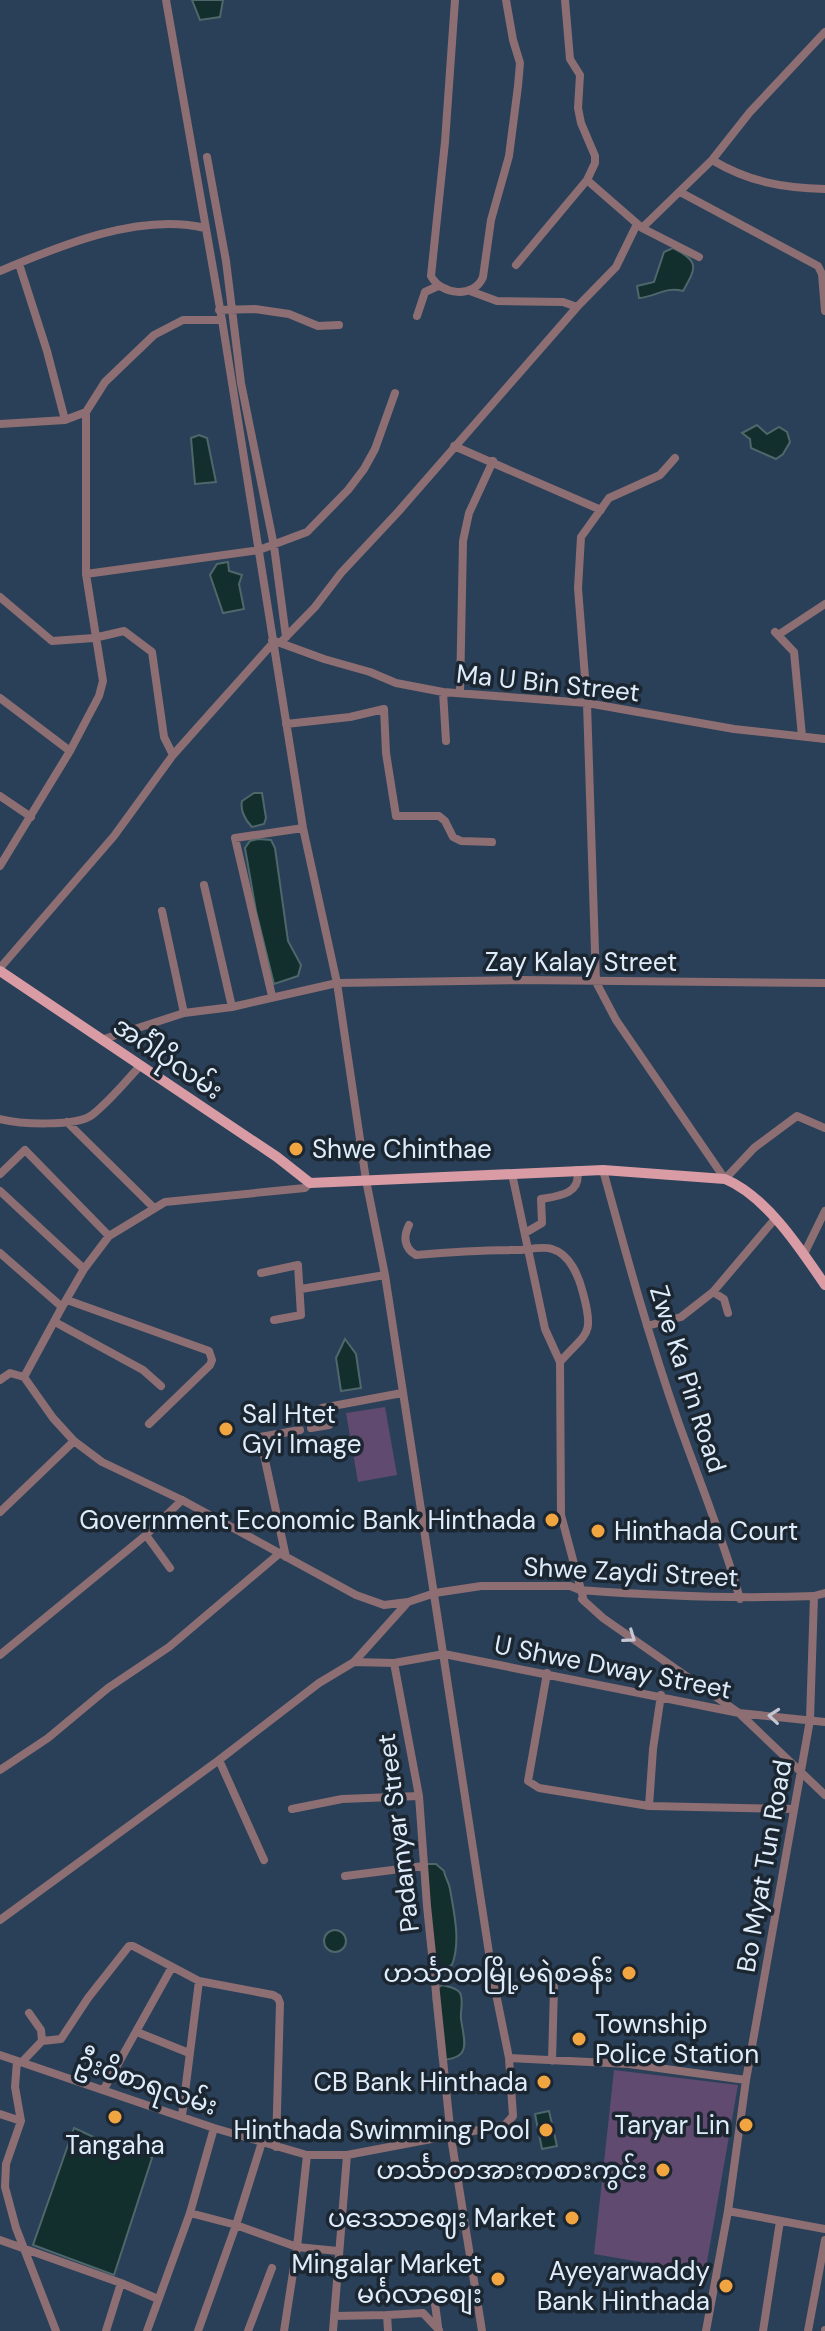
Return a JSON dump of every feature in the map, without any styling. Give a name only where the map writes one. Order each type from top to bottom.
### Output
[{"type":"main road","name":"အင်္ဂါပိုလမ်း","points":[[0,969],[277,1157],[310,1183]]},
{"type":"main road","points":[[310,1183],[577,1170],[725,1179],[742,1186],[804,1254],[825,1285]]},
{"type":"street","points":[[166,0],[222,320],[241,450],[278,641]]},
{"type":"street","points":[[455,0],[431,276],[438,286],[456,292],[480,285],[491,220],[509,156],[520,63],[506,0]]},
{"type":"street","points":[[516,265],[587,180],[595,156],[578,108],[580,75],[570,59],[565,0]]},
{"type":"street","points":[[0,969],[114,836],[173,755],[616,267],[640,226],[712,160],[750,112],[825,32]]},
{"type":"street","points":[[207,157],[233,310],[241,383],[274,546],[286,724],[303,828],[337,983],[366,1180],[385,1275],[435,1593],[493,1979],[509,2058],[629,2064],[746,2080]]},
{"type":"street","points":[[712,160],[761,183],[788,188],[825,189]]},
{"type":"street","points":[[587,180],[640,226],[699,257]]},
{"type":"street","points":[[680,192],[818,266],[822,274],[825,311]]},
{"type":"street","points":[[0,271],[87,238],[127,229],[186,223],[205,228]]},
{"type":"street","points":[[19,264],[65,420]]},
{"type":"street","points":[[417,316],[425,292],[438,286]]},
{"type":"street","points":[[469,290],[497,301],[563,302],[577,307]]},
{"type":"street","points":[[219,310],[255,309],[289,314],[318,326],[339,325]]},
{"type":"street","points":[[0,866],[70,751],[99,696],[103,681],[86,574],[86,412],[105,382],[154,335],[183,320],[222,320]]},
{"type":"street","points":[[86,574],[259,550],[307,532],[348,490],[375,449],[395,393]]},
{"type":"street","points":[[0,424],[65,420],[86,412]]},
{"type":"street","points":[[454,446],[601,510]]},
{"type":"street","points":[[675,458],[660,475],[609,498],[581,537],[578,588],[587,703],[596,982],[616,1020],[725,1179],[754,1148],[797,1116],[825,1128]]},
{"type":"street","points":[[460,693],[463,541],[469,513],[493,461]]},
{"type":"street","points":[[0,599],[52,641],[94,638],[124,631],[152,652],[164,737],[173,755]]},
{"type":"street","points":[[802,736],[794,652],[776,634],[825,604]]},
{"type":"street","name":"Ma U Bin Street","points":[[278,641],[396,683],[443,692],[587,703],[734,729],[825,739]]},
{"type":"street","points":[[443,692],[446,741]]},
{"type":"street","points":[[0,698],[70,751]]},
{"type":"street","points":[[286,724],[350,717],[384,709],[386,753],[396,816],[439,816],[453,837],[461,841],[492,842]]},
{"type":"street","points":[[0,796],[31,817]]},
{"type":"street","points":[[272,996],[235,838],[303,828]]},
{"type":"street","points":[[204,885],[232,1007]]},
{"type":"street","points":[[162,911],[184,1013]]},
{"type":"street","name":"Zay Kalay Street","points":[[101,1040],[184,1013],[232,1007],[337,983],[825,983]]},
{"type":"street","points":[[0,1119],[12,1122],[67,1122],[89,1117],[140,1066]]},
{"type":"street","points":[[67,1122],[153,1207]]},
{"type":"street","points":[[0,1174],[25,1150],[109,1236]]},
{"type":"street","points":[[525,1233],[542,1223],[541,1199],[564,1195],[575,1187],[577,1170]]},
{"type":"street","name":"Zwe Ka Pin Road","points":[[603,1170],[647,1326],[725,1547],[740,1599]]},
{"type":"street","points":[[512,1174],[545,1329],[560,1362],[561,1515],[575,1588],[603,1618],[739,1713],[825,1795]]},
{"type":"street","points":[[24,1377],[84,1269],[109,1236],[165,1202],[305,1188],[310,1183]]},
{"type":"street","points":[[0,1191],[84,1269]]},
{"type":"street","points":[[804,1254],[825,1211]]},
{"type":"street","points":[[647,1326],[681,1317],[713,1292],[774,1220]]},
{"type":"street","points":[[409,1225],[406,1242],[409,1251],[416,1255],[553,1249],[566,1258],[580,1281],[589,1312],[589,1325],[578,1346],[560,1362]]},
{"type":"street","points":[[0,1253],[64,1303],[209,1351],[210,1365],[149,1424]]},
{"type":"street","points":[[261,1273],[298,1265],[301,1315],[274,1320]]},
{"type":"street","points":[[301,1289],[385,1275]]},
{"type":"street","points":[[713,1292],[724,1299],[728,1313]]},
{"type":"street","points":[[55,1322],[143,1370],[161,1386]]},
{"type":"street","points":[[0,1380],[10,1373],[24,1377],[74,1441],[102,1462],[182,1500],[356,1595],[384,1605],[408,1602]]},
{"type":"street","points":[[322,1408],[402,1393]]},
{"type":"street","points":[[311,1428],[329,1425]]},
{"type":"street","points":[[283,1555],[260,1437],[300,1430]]},
{"type":"street","points":[[0,1512],[74,1441]]},
{"type":"street","points":[[0,1655],[146,1535],[182,1500]]},
{"type":"street","points":[[146,1535],[170,1568]]},
{"type":"street","points":[[0,1770],[48,1738],[108,1688],[169,1647],[283,1555]]},
{"type":"street","name":"Shwe Zaydi Street","points":[[408,1602],[435,1593],[481,1586],[575,1588],[740,1599],[825,1593]]},
{"type":"street","name":"Bo Myat Tun Road","points":[[706,2331],[728,2211],[746,2080],[810,1720],[814,1596]]},
{"type":"street","points":[[0,1920],[319,1683],[354,1662],[408,1602]]},
{"type":"street","name":"U Shwe Dway Street","points":[[354,1662],[394,1663],[444,1654],[739,1713],[825,1722]]},
{"type":"street","name":"Padamyar Street","points":[[394,1663],[419,1796],[451,2137],[482,2331]]},
{"type":"street","points":[[547,1673],[528,1781],[539,1788],[649,1806],[793,1809]]},
{"type":"street","points":[[649,1806],[661,1695]]},
{"type":"street","points":[[219,1760],[264,1860]]},
{"type":"street","points":[[292,1809],[342,1799],[419,1796]]},
{"type":"street","points":[[345,1876],[424,1866]]},
{"type":"street","points":[[56,2331],[24,2250],[5,2187],[3,2163],[21,2121],[15,2087],[20,2061],[42,2041],[61,2039],[88,1998],[129,1946],[199,1981],[278,1998],[276,2147]]},
{"type":"street","points":[[104,2089],[172,1967]]},
{"type":"street","points":[[182,2116],[199,1981]]},
{"type":"street","points":[[552,2061],[554,1987]]},
{"type":"street","points":[[29,2013],[41,2030],[42,2041]]},
{"type":"street","points":[[137,2032],[189,2053]]},
{"type":"street","name":"ဦးဝိစာရလမ်း","points":[[0,2055],[214,2128],[307,2155],[347,2155],[505,2125],[513,2116],[509,2058]]},
{"type":"street","points":[[0,2114],[21,2121]]},
{"type":"street","points":[[147,2331],[190,2213],[214,2128]]},
{"type":"street","points":[[198,2331],[262,2142]]},
{"type":"street","points":[[284,2331],[307,2155]]},
{"type":"street","points":[[333,2331],[347,2155]]},
{"type":"street","points":[[728,2211],[825,2229]]},
{"type":"street","points":[[190,2213],[236,2225],[297,2247],[338,2251]]},
{"type":"street","points":[[763,2331],[780,2221]]},
{"type":"street","points":[[0,2240],[158,2299]]},
{"type":"street","points":[[808,2331],[825,2240]]},
{"type":"street","points":[[248,2331],[272,2268]]},
{"type":"street","points":[[106,2331],[121,2283]]},
{"type":"street","points":[[435,2304],[439,2330]]},
{"type":"street","points":[[334,2316],[423,2313],[439,2330]]},
{"type":"street","points":[[387,2315],[388,2331]]},
{"type":"shaded area","points":[[192,0],[223,0],[220,17],[200,20]]},
{"type":"shaded area","points":[[673,248],[688,257],[693,265],[683,291],[671,290],[639,298],[637,286],[654,282],[664,252]]},
{"type":"shaded area","points":[[757,425],[767,434],[779,427],[787,432],[790,442],[776,459],[751,448],[750,439],[742,433]]},
{"type":"shaded area","points":[[199,435],[207,438],[216,482],[195,484],[191,438]]},
{"type":"shaded area","points":[[228,562],[229,571],[242,575],[239,584],[244,609],[223,613],[210,575],[217,564]]},
{"type":"shaded area","points":[[254,793],[262,793],[266,818],[264,824],[252,827],[244,815],[242,801]]},
{"type":"shaded area","points":[[271,840],[275,848],[288,941],[301,965],[298,976],[274,984],[245,848],[250,841]]},
{"type":"shaded area","points":[[345,1339],[356,1354],[361,1388],[341,1391],[336,1358]]},
{"type":"shaded area","points":[[385,1407],[397,1475],[358,1482],[346,1413]]},
{"type":"shaded area","points":[[427,1864],[436,1864],[444,1871],[456,1927],[452,1965],[437,1971],[423,1869]]},
{"type":"shaded area","points":[[335,1930],[343,1933],[346,1941],[343,1949],[335,1952],[327,1949],[324,1941],[327,1933]]},
{"type":"shaded area","points":[[442,1985],[460,1993],[464,2047],[458,2056],[440,2060],[433,1996]]},
{"type":"shaded area","name":"ဟင်္သာတအားကစားကွင်း","points":[[614,2070],[738,2085],[705,2273],[594,2254]]},
{"type":"shaded area","name":"Hinthada Swimming Pool","points":[[549,2111],[557,2146],[542,2149],[535,2114]]},
{"type":"shaded area","points":[[74,2128],[100,2140],[127,2143],[152,2158],[114,2275],[33,2245]]},
{"type":"place","name":"Shwe Chinthae","points":[[296,1149]]},
{"type":"place","name":"Sal Htet Gyi Image","points":[[226,1429]]},
{"type":"place","name":"Government Economic Bank Hinthada","points":[[552,1520]]},
{"type":"place","name":"Hinthada Court","points":[[598,1531]]},
{"type":"place","name":"ဟင်္သာတမြို့မရဲစခန်း","points":[[629,1973]]},
{"type":"place","name":"Township Police Station","points":[[579,2039]]},
{"type":"place","name":"CB Bank Hinthada","points":[[544,2082]]},
{"type":"place","name":"Tangaha","points":[[115,2117]]},
{"type":"place","name":"Taryar Lin","points":[[746,2125]]},
{"type":"place","name":"Hinthada Swimming Pool","points":[[546,2130]]},
{"type":"place","name":"ဟင်္သာတအားကစားကွင်း","points":[[663,2170]]},
{"type":"place","name":"ပဒေသာဈေး Market","points":[[572,2218]]},
{"type":"place","name":"Mingalar Market မင်္ဂလာစျေး","points":[[498,2279]]},
{"type":"place","name":"Ayeyarwaddy Bank Hinthada","points":[[726,2286]]}]
